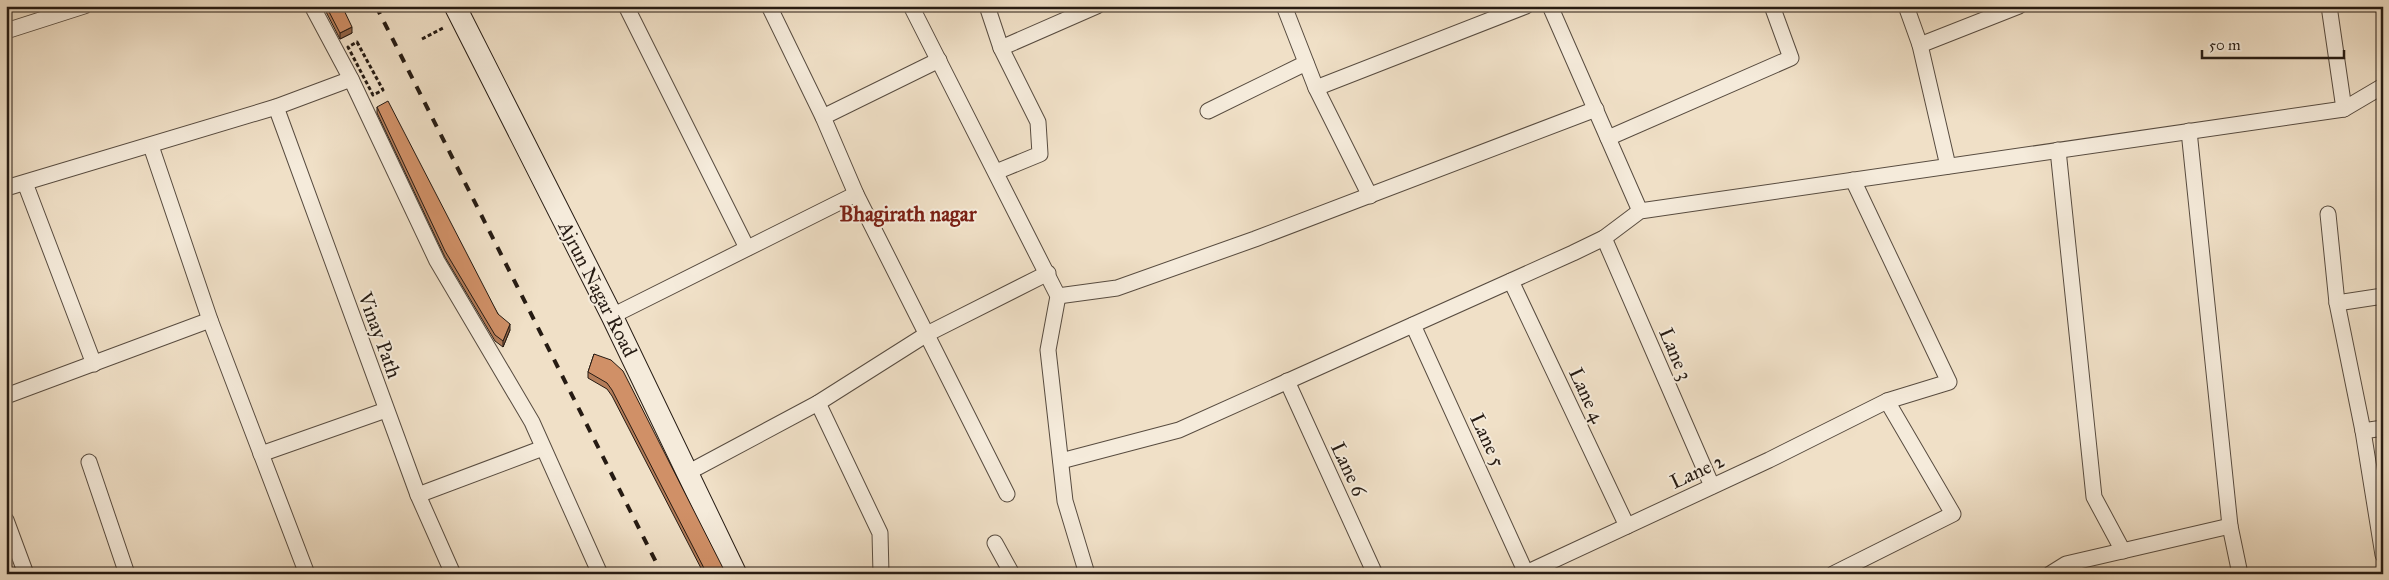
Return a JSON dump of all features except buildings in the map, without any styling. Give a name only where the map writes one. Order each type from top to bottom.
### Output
[{"type":"street","points":[[6,30],[84,6]]},
{"type":"street","points":[[312,6],[351,79],[437,261],[532,422],[600,574]]},
{"type":"street","points":[[626,6],[747,248]]},
{"type":"street","points":[[769,6],[823,117],[856,194],[1007,494]]},
{"type":"street","points":[[911,6],[1058,296],[1048,350],[1065,501],[1087,574]]},
{"type":"street","points":[[987,6],[1001,48],[1038,122],[1040,154],[996,172]]},
{"type":"street","points":[[1001,48],[1097,6]]},
{"type":"street","points":[[1284,6],[1316,88],[1370,196]]},
{"type":"street","points":[[1316,88],[1526,6]]},
{"type":"street","points":[[1550,6],[1640,211]]},
{"type":"street","points":[[1608,138],[1791,58],[1772,6]]},
{"type":"street","points":[[1906,6],[1920,45],[1948,166]]},
{"type":"street","points":[[1920,45],[2019,6]]},
{"type":"street","points":[[2329,6],[2344,109]]},
{"type":"street","name":"Ajrun Nagar Road","points":[[458,13],[612,316],[689,472],[736,574]]},
{"type":"street","points":[[823,117],[939,60]]},
{"type":"street","points":[[1208,111],[1306,63]]},
{"type":"street","points":[[6,188],[276,107],[351,79]]},
{"type":"street","points":[[1061,461],[1179,430],[1604,238],[1640,211],[2344,109],[2383,86]]},
{"type":"street","name":"Vinay Path","points":[[276,107],[418,495],[453,574]]},
{"type":"street","points":[[1058,296],[1117,288],[1256,240],[1596,109]]},
{"type":"street","points":[[2189,131],[2230,526],[2240,574]]},
{"type":"street","points":[[151,146],[210,320],[307,574]]},
{"type":"street","points":[[2058,150],[2094,497],[2123,550]]},
{"type":"street","name":"Lane 2","points":[[1525,573],[1712,486],[1887,401],[1949,382],[1853,180]]},
{"type":"street","points":[[25,182],[94,364]]},
{"type":"street","points":[[612,316],[856,194]]},
{"type":"street","points":[[2328,214],[2337,303],[2363,431],[2383,554]]},
{"type":"street","name":"Lane 3","points":[[1604,238],[1712,486]]},
{"type":"street","points":[[689,472],[818,403],[926,334],[1048,274]]},
{"type":"street","name":"Lane 4","points":[[1511,281],[1627,526]]},
{"type":"street","points":[[2337,303],[2383,296]]},
{"type":"street","points":[[6,396],[210,320]]},
{"type":"street","name":"Lane 5","points":[[1413,325],[1525,573]]},
{"type":"street","name":"Lane 6","points":[[1287,381],[1375,574]]},
{"type":"street","points":[[1833,574],[1953,514],[1887,401]]},
{"type":"street","points":[[818,403],[880,533],[881,574]]},
{"type":"street","points":[[262,454],[386,410]]},
{"type":"street","points":[[2363,431],[2383,428]]},
{"type":"street","points":[[418,495],[543,448]]},
{"type":"street","points":[[89,462],[127,574]]},
{"type":"street","points":[[6,520],[26,574]]},
{"type":"street","points":[[2050,574],[2066,564],[2230,526]]},
{"type":"street","points":[[995,543],[1012,574]]},
{"type":"path","points":[[422,39],[458,13]]},
{"type":"path","points":[[357,42],[383,90]]},
{"type":"railway","points":[[376,6],[662,574]]},
{"type":"district","name":"Bhagirath nagar","points":[[908,214]]}]
